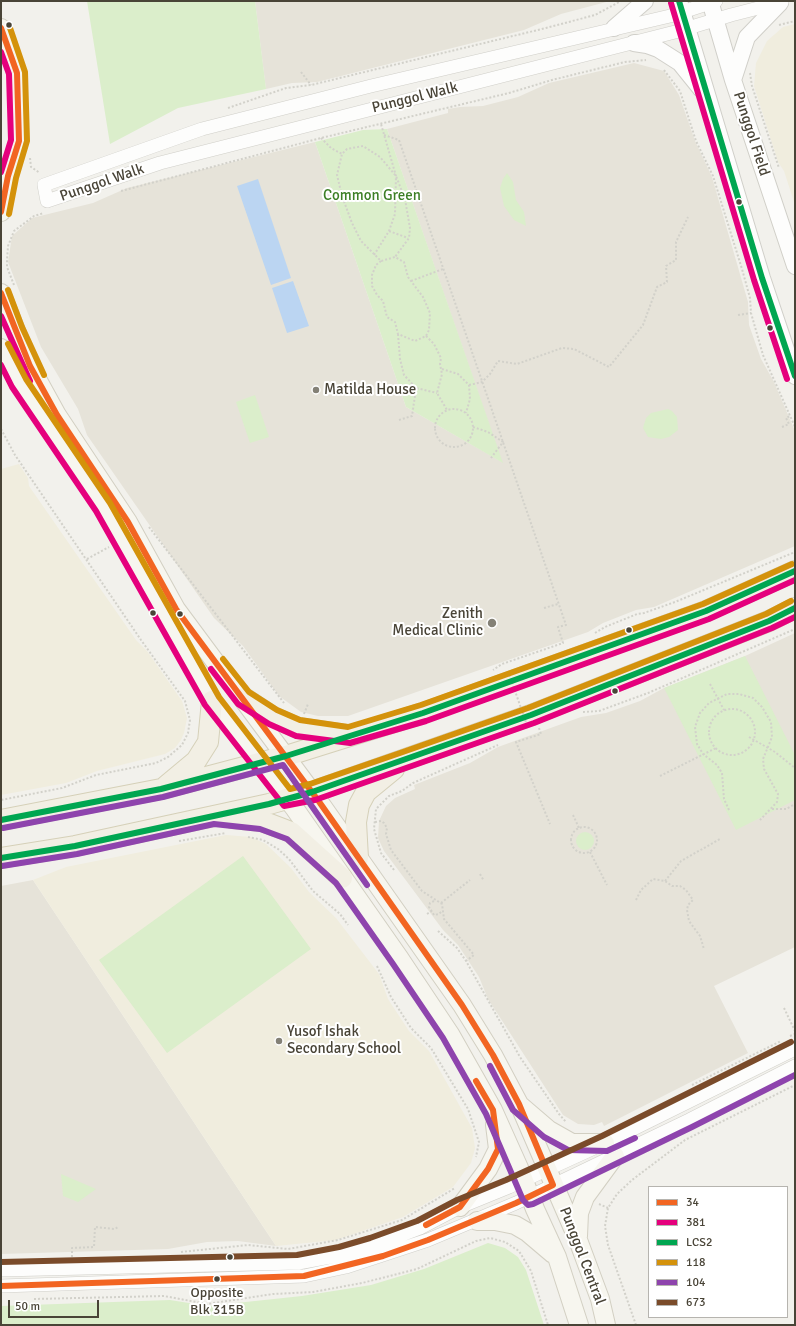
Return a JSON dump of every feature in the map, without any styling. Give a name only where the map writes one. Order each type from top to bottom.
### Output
[{"type":"main road","points":[[1,28],[17,73],[18,141],[8,176],[1,212]]},
{"type":"main road","name":"Punggol Central","points":[[8,291],[30,366],[57,415],[128,522],[176,609],[244,698],[312,792],[462,1005],[493,1055],[519,1104],[578,1240],[600,1299],[606,1325]]},
{"type":"main road","name":"Punggol Central","points":[[1,348],[19,383],[103,507],[212,701],[287,798],[400,959],[450,1034],[493,1110],[557,1257],[579,1325]]},
{"type":"main road","points":[[1,820],[161,789],[261,764],[423,713],[706,611],[795,571]]},
{"type":"main road","points":[[1,858],[75,846],[269,804],[312,792],[531,715],[769,621],[795,608]]},
{"type":"main road","points":[[244,698],[274,717],[298,728],[350,735]]},
{"type":"main road","points":[[161,789],[196,761],[208,742],[212,701]]},
{"type":"main road","points":[[358,858],[356,822],[359,805],[366,792],[403,761]]},
{"type":"main road","points":[[214,816],[262,821],[291,832],[342,878]]},
{"type":"main road","points":[[519,1104],[549,1130],[572,1143],[610,1150],[585,1197],[579,1213],[578,1240]]},
{"type":"main road","points":[[460,1207],[488,1169],[498,1149],[493,1110]]},
{"type":"main road","points":[[477,1221],[495,1221],[515,1225],[527,1232],[557,1257]]},
{"type":"street","points":[[614,28],[645,1]]},
{"type":"street","name":"Punggol Walk","points":[[712,2],[680,6],[614,28],[371,86],[202,129],[44,185],[48,206],[160,164],[634,43],[782,2]]},
{"type":"street","name":"Punggol Field","points":[[712,2],[733,80],[795,266]]},
{"type":"street","points":[[733,80],[747,37],[782,2]]},
{"type":"street","name":"Punggol Field","points":[[680,6],[762,278],[795,376]]},
{"type":"street","points":[[634,43],[647,45],[658,49],[680,63],[705,93]]},
{"type":"street","points":[[610,1150],[795,1049]]},
{"type":"street","points":[[1,1286],[44,1286],[304,1276],[383,1256],[477,1221],[527,1188],[795,1066]]},
{"type":"street","points":[[1,1270],[298,1263],[341,1255],[373,1246],[420,1228],[460,1207],[527,1188]]},
{"type":"path","points":[[227,108],[286,88],[311,85],[595,15],[621,1]]},
{"type":"path","points":[[776,26],[795,21]]},
{"type":"path","points":[[669,56],[660,66],[680,91],[696,141],[713,176],[742,268],[750,298],[751,313],[763,355],[795,427]]},
{"type":"path","points":[[117,192],[321,138],[509,93],[552,80],[625,62],[637,60],[650,62]]},
{"type":"path","points":[[749,68],[752,86],[780,175]]},
{"type":"path","points":[[301,72],[311,85]]},
{"type":"path","points":[[381,124],[396,176],[405,199],[410,228],[408,238],[395,257],[381,261],[376,265],[372,275],[372,286],[377,295],[383,300],[387,316],[395,322],[398,334],[400,359],[404,374],[416,388],[437,393]]},
{"type":"path","points":[[384,135],[399,140],[566,625],[558,628],[563,643],[502,664],[492,672],[500,670]]},
{"type":"path","points":[[321,138],[331,148],[342,154]]},
{"type":"path","points":[[374,255],[389,231],[395,214],[396,176],[380,156],[364,146],[347,149],[342,154],[338,175],[342,196],[361,241],[374,255],[381,261]]},
{"type":"path","points":[[30,151],[32,167],[40,173],[46,171]]},
{"type":"path","points":[[8,291],[8,246],[14,231],[48,206]]},
{"type":"path","points":[[469,385],[482,382],[490,374],[498,361],[517,364],[562,348],[574,349],[609,367],[643,325],[657,287],[667,282],[666,266],[676,260],[676,242],[688,217]]},
{"type":"path","points":[[389,231],[408,238]]},
{"type":"path","points":[[395,257],[404,262],[411,281],[423,297],[430,313],[426,336],[415,341],[398,334]]},
{"type":"path","points":[[411,281],[443,269]]},
{"type":"path","points":[[738,315],[751,313]]},
{"type":"path","points":[[426,336],[434,344],[441,358],[440,364],[442,369],[437,393],[447,410]]},
{"type":"path","points":[[442,369],[458,374],[469,385],[470,399],[466,413]]},
{"type":"path","points":[[399,420],[412,416],[416,388]]},
{"type":"path","points":[[457,409],[466,413],[470,417],[473,433],[466,443],[455,447],[443,444],[439,440],[435,429],[438,417],[447,410],[457,409]]},
{"type":"path","points":[[782,427],[789,424],[786,418],[790,416]]},
{"type":"path","points":[[473,427],[484,430],[503,442]]},
{"type":"path","points":[[1,429],[25,469],[141,640],[185,701],[190,720],[188,733],[182,745],[168,757],[156,763],[96,775],[62,788],[1,800]]},
{"type":"path","points":[[491,458],[503,442]]},
{"type":"path","points":[[146,523],[279,700],[285,705]]},
{"type":"path","points":[[593,634],[605,627],[637,614],[675,602],[795,552]]},
{"type":"path","points":[[544,608],[558,604]]},
{"type":"path","points":[[577,713],[599,711],[648,693],[795,629]]},
{"type":"path","points":[[508,671],[528,728]]},
{"type":"path","points":[[710,684],[724,710]]},
{"type":"path","points":[[729,810],[724,798],[722,773],[717,765],[703,754],[697,744],[695,727],[700,713],[709,703],[727,694],[740,694],[752,698],[762,707],[771,722],[772,737],[767,747],[764,759],[764,769],[778,794],[777,802],[760,820]]},
{"type":"path","points":[[306,709],[308,704]]},
{"type":"path","points":[[724,710],[738,710],[750,718],[754,725],[753,740],[750,746],[737,754],[729,754],[716,748],[711,742],[710,727],[712,720],[724,710]]},
{"type":"path","points":[[302,716],[307,719]]},
{"type":"path","points":[[540,728],[541,734],[516,742],[550,824]]},
{"type":"path","points":[[749,737],[767,747],[795,768]]},
{"type":"path","points":[[394,870],[381,853],[374,830],[376,809],[389,796],[460,760],[491,748]]},
{"type":"path","points":[[660,776],[716,748]]},
{"type":"path","points":[[772,809],[786,809],[795,804]]},
{"type":"path","points":[[573,815],[579,828]]},
{"type":"path","points":[[375,822],[381,821],[384,823],[387,828],[386,834],[391,850],[422,891],[434,901],[441,903]]},
{"type":"path","points":[[579,828],[588,828],[597,837],[596,846],[590,852],[582,853],[573,845],[574,834],[579,828]]},
{"type":"path","points":[[263,840],[278,849],[289,859],[313,891],[340,914],[348,924]]},
{"type":"path","points":[[665,881],[681,861],[720,840]]},
{"type":"path","points":[[590,852],[608,885]]},
{"type":"path","points":[[480,874],[484,881]]},
{"type":"path","points":[[636,900],[641,890],[653,879],[665,881],[672,886],[680,886],[693,900],[688,904],[686,910],[689,921],[700,936],[704,948]]},
{"type":"path","points":[[441,903],[470,880]]},
{"type":"path","points":[[434,901],[429,905],[432,911],[436,915],[442,911]]},
{"type":"path","points":[[441,903],[444,919],[474,955],[466,961]]},
{"type":"path","points":[[427,914],[432,911]]},
{"type":"path","points":[[438,931],[457,948],[466,961],[520,1057],[559,1114],[570,1125]]},
{"type":"path","points":[[378,966],[391,997],[411,1028],[431,1048],[468,1109],[479,1142],[475,1164]]},
{"type":"path","points":[[784,1008],[795,1031]]},
{"type":"path","points":[[686,1087],[795,1034]]},
{"type":"path","points":[[636,1325],[608,1245],[605,1226],[608,1208],[617,1194],[632,1180],[685,1140],[795,1085]]},
{"type":"path","points":[[177,1253],[248,1244],[288,1249],[338,1240],[402,1220],[458,1186]]},
{"type":"path","points":[[72,1257],[72,1248],[94,1247],[95,1227],[115,1229],[118,1227]]},
{"type":"path","points":[[55,1298],[164,1296],[207,1304],[273,1294],[313,1292],[362,1283],[417,1269],[476,1241],[490,1238],[505,1242],[519,1251],[531,1271],[548,1325]]},
{"type":"shaded area","points":[[255,1],[610,1],[561,14],[524,30],[317,82],[292,83],[266,89]]},
{"type":"shaded area","points":[[795,24],[795,205],[784,171],[778,162],[754,86],[756,63],[767,41],[783,27]]},
{"type":"shaded area","points":[[634,63],[664,71],[679,95],[695,141],[712,177],[748,302],[749,325],[761,359],[773,380],[795,431],[795,546],[654,607],[636,610],[603,623],[588,632],[348,716],[318,716],[301,712],[279,696],[243,646],[214,618],[87,435],[78,409],[41,347],[8,262],[12,236],[32,218],[93,203],[127,188],[315,142],[406,407],[502,462],[387,129],[448,113],[448,109],[483,106],[518,97],[549,83]]},
{"type":"shaded area","points":[[19,464],[28,478],[29,486],[136,640],[147,651],[182,701],[187,718],[181,740],[175,748],[165,754],[97,771],[66,783],[1,795],[1,469]]},
{"type":"shaded area","points":[[795,633],[795,947],[714,986],[748,1053],[604,1126],[602,1122],[594,1125],[578,1124],[563,1115],[488,999],[479,977],[458,945],[443,930],[384,851],[378,838],[379,821],[386,806],[395,798],[415,789],[414,785],[470,763],[498,747],[581,717],[606,713],[640,701],[664,688],[745,656]]},
{"type":"shaded area","name":"Yusof Ishak Secondary School","points":[[226,835],[251,837],[266,844],[291,868],[309,892],[336,918],[379,974],[388,999],[409,1031],[429,1051],[472,1128],[475,1148],[471,1163],[453,1187],[403,1217],[336,1240],[276,1246],[33,880],[66,867]]},
{"type":"shaded area","points":[[33,880],[276,1246],[238,1241],[207,1242],[168,1249],[1,1254],[1,886]]},
{"type":"green space","points":[[87,1],[255,1],[266,89],[178,108],[110,144]]},
{"type":"green space","name":"Common Green","points":[[387,129],[503,463],[406,407],[315,142],[363,130]]},
{"type":"green space","points":[[507,173],[513,182],[516,200],[524,212],[526,226],[514,220],[504,206],[500,188]]},
{"type":"green space","points":[[255,395],[269,437],[250,443],[236,402]]},
{"type":"green space","points":[[668,409],[677,417],[678,430],[669,437],[661,439],[648,437],[643,428],[646,418],[651,413]]},
{"type":"green space","points":[[745,656],[795,755],[795,800],[736,830],[664,688]]},
{"type":"green space","points":[[585,832],[591,835],[594,841],[591,847],[585,850],[579,847],[576,841],[579,835]]},
{"type":"green space","points":[[243,856],[311,949],[167,1053],[99,960]]},
{"type":"green space","points":[[61,1174],[96,1189],[78,1202],[63,1196]]},
{"type":"green space","points":[[488,1243],[505,1248],[518,1257],[526,1270],[544,1325],[1,1325],[1,1306],[170,1300],[208,1306],[302,1296],[371,1285],[424,1269]]},
{"type":"water","points":[[258,179],[291,278],[271,285],[237,186]]},
{"type":"water","points":[[293,281],[309,326],[287,333],[272,288]]},
{"type":"transit line","name":"LCS2","points":[[679,1],[762,278],[795,376]]},
{"type":"transit line","name":"381","points":[[671,3],[754,280],[787,379]]},
{"type":"transit line","name":"118","points":[[9,25],[25,72],[27,141],[16,178],[9,214]]},
{"type":"transit line","name":"34","points":[[1,28],[17,73],[19,141],[8,176],[1,212]]},
{"type":"transit line","name":"381","points":[[1,52],[9,74],[11,140],[1,172]]},
{"type":"transit line","name":"118","points":[[8,290],[22,327],[44,375]]},
{"type":"transit line","name":"34","points":[[1,293],[30,366],[57,415],[128,522],[176,609],[320,803],[462,1005],[493,1055],[519,1104],[553,1185],[516,1203],[428,1240],[383,1256],[304,1276],[1,1286]]},
{"type":"transit line","name":"381","points":[[1,316],[30,381]]},
{"type":"transit line","name":"118","points":[[8,344],[26,379],[110,503],[219,697],[290,789],[310,784],[528,708],[766,614],[791,601]]},
{"type":"transit line","name":"381","points":[[1,365],[12,387],[96,511],[205,705],[284,806],[315,800],[534,723],[772,628],[795,617]]},
{"type":"transit line","name":"118","points":[[223,659],[249,692],[277,710],[300,720],[348,727],[421,705],[703,604],[792,564]]},
{"type":"transit line","name":"LCS2","points":[[1,820],[161,789],[286,756],[423,713],[706,611],[795,571]]},
{"type":"transit line","name":"381","points":[[211,669],[238,704],[269,724],[296,736],[350,743],[426,721],[709,619],[795,580]]},
{"type":"transit line","name":"LCS2","points":[[1,858],[75,846],[269,804],[312,792],[531,715],[769,621],[795,608]]},
{"type":"transit line","name":"104","points":[[3,828],[163,797],[283,765],[367,885]]},
{"type":"transit line","name":"104","points":[[2,866],[77,854],[214,824],[260,829],[287,839],[336,883],[443,1038],[486,1114],[523,1200],[528,1205],[533,1204],[692,1127],[795,1075]]},
{"type":"transit line","name":"673","points":[[1,1262],[297,1255],[339,1247],[370,1238],[417,1221],[457,1200],[506,1180],[602,1136],[791,1042]]},
{"type":"transit line","name":"104","points":[[490,1066],[513,1110],[544,1137],[568,1150],[607,1151],[635,1138]]},
{"type":"transit line","name":"34","points":[[426,1225],[460,1207],[488,1169],[498,1149],[493,1110],[476,1081]]},
{"type":"place","name":"Matilda House","points":[[316,390]]},
{"type":"place","name":"Zenith Medical Clinic","points":[[492,623]]},
{"type":"place","name":"Yusof Ishak Secondary School","points":[[279,1041]]},
{"type":"place","name":"Opposite Blk 315B","points":[[217,1279]]}]
